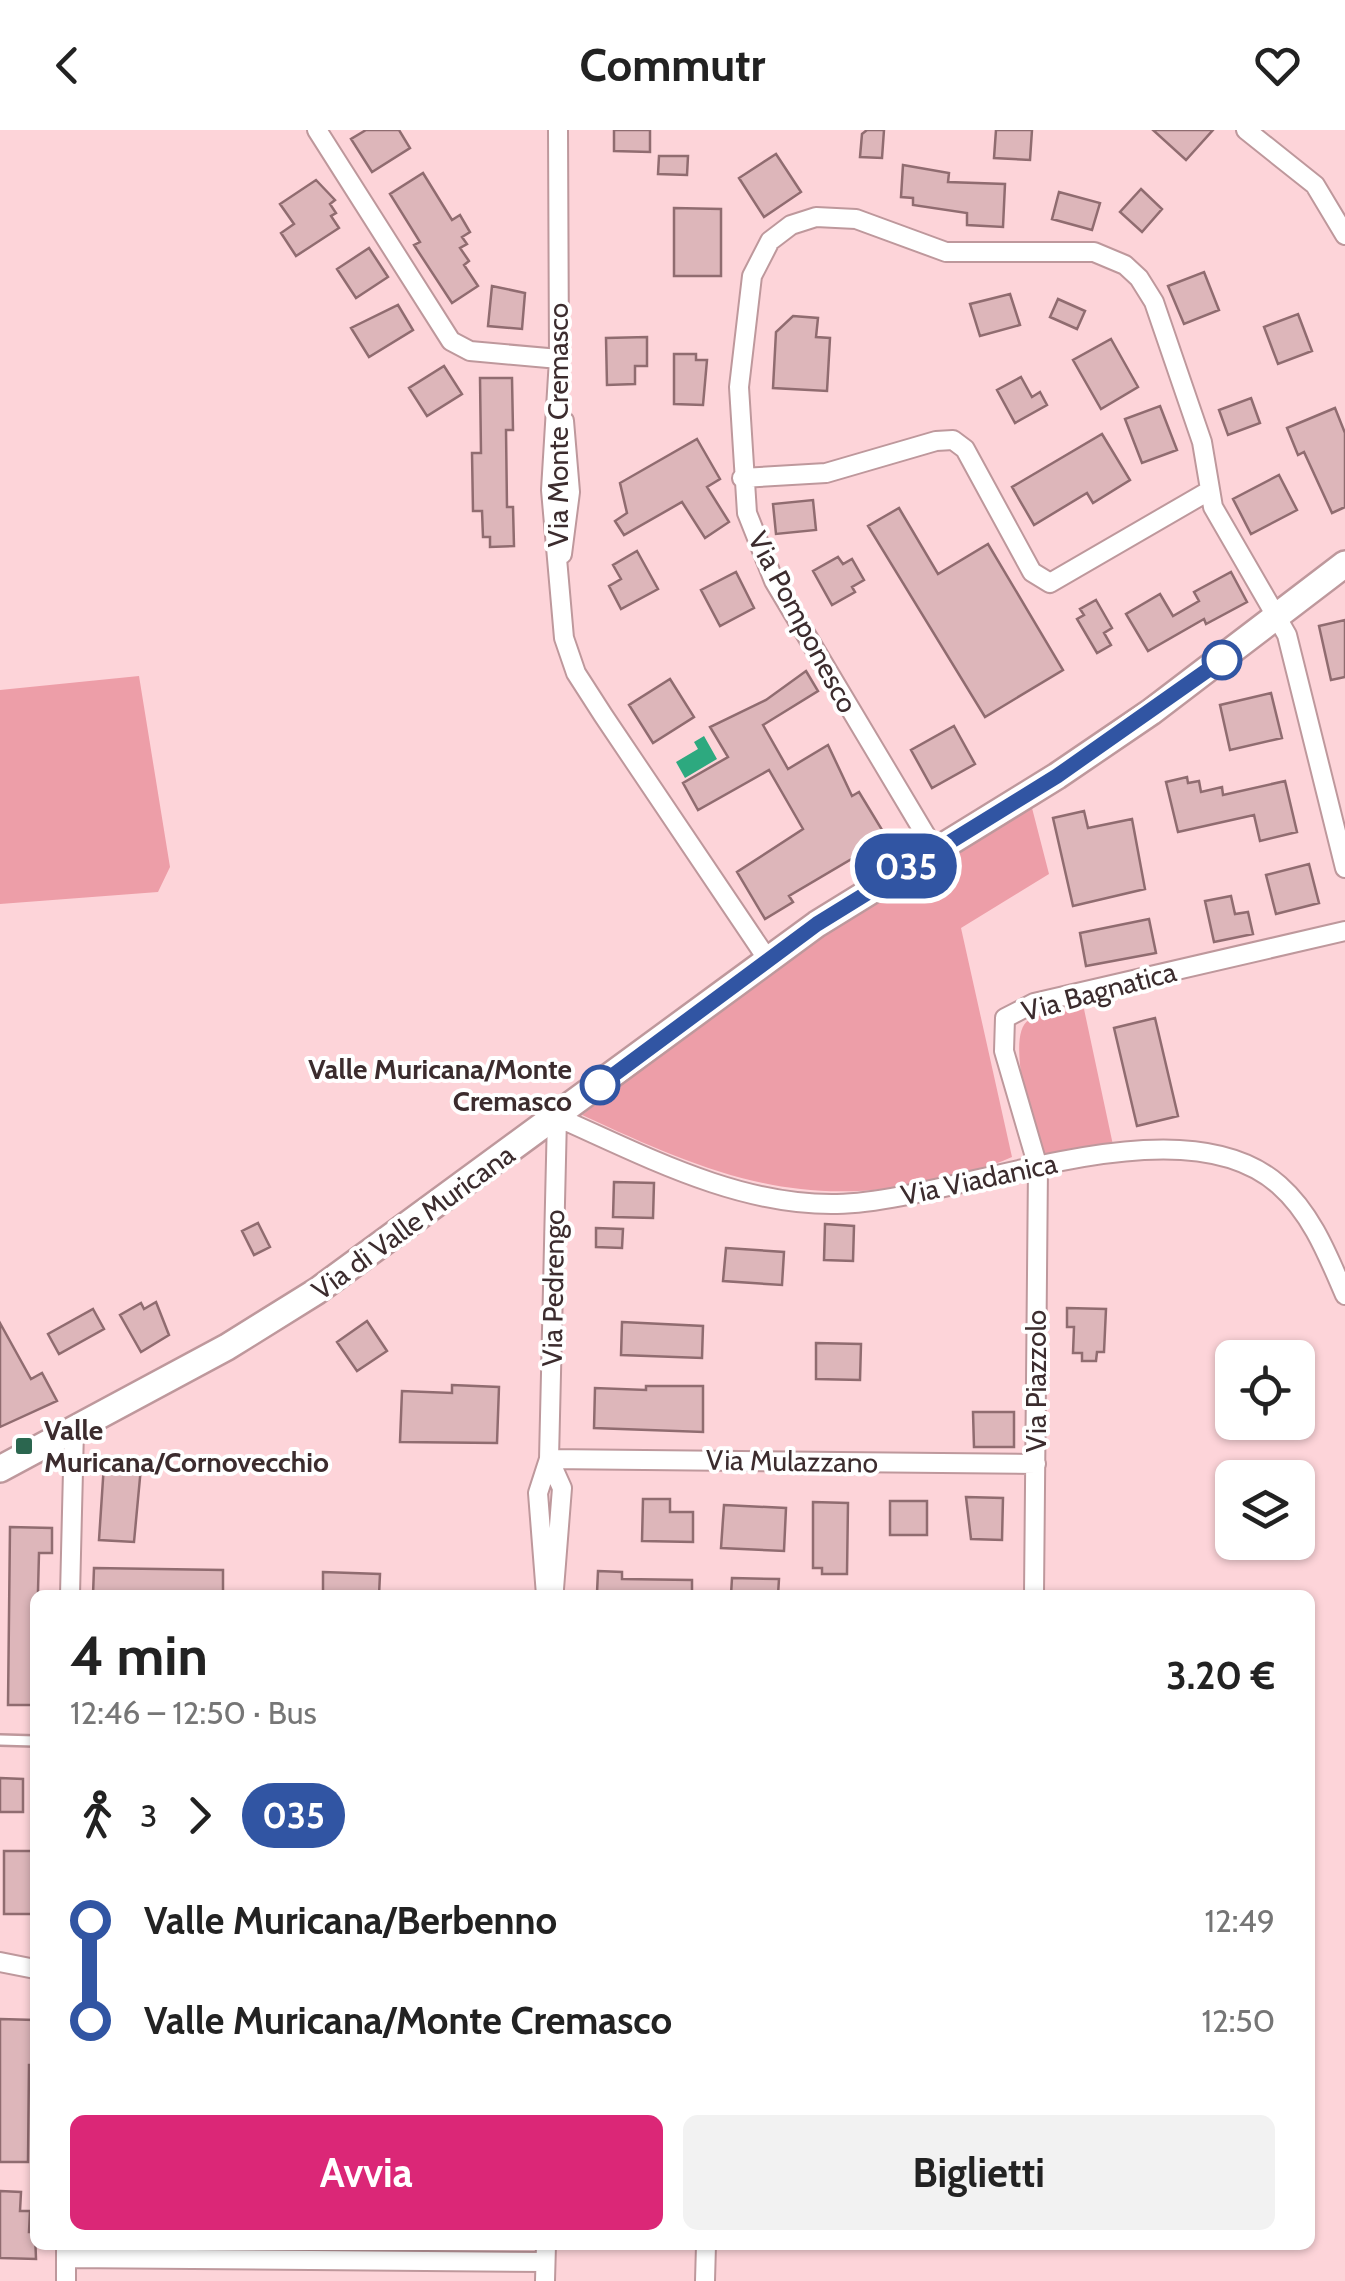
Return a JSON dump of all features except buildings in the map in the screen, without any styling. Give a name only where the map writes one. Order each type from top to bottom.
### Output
[{"type":"street","points":[[317,130],[451,341],[470,352],[559,358]]},
{"type":"street","name":"Via Monte Cremasco","points":[[558,130],[559,358],[570,492],[558,579],[564,638],[576,672],[768,960]]},
{"type":"street","points":[[1246,130],[1308,178],[1345,236]]},
{"type":"street","name":"Via Pomponesco","points":[[934,849],[760,555],[750,527],[742,478],[740,366],[755,266],[766,245],[785,228],[832,216],[856,219],[946,252],[1088,252],[1125,266],[1154,302],[1205,450],[1207,492],[1221,524],[1278,616],[1289,641],[1345,868]]},
{"type":"street","points":[[742,478],[826,472],[929,442],[953,440],[966,449],[1032,572],[1048,583],[1207,492]]},
{"type":"street","name":"Via di Valle Muricana","points":[[0,1469],[272,1320],[557,1117],[768,960],[934,849],[1073,765],[1345,564]]},
{"type":"street","name":"Via Bagnatica","points":[[1038,1167],[1002,1042],[1002,1025],[1011,1012],[1345,931]]},
{"type":"street","name":"Via Viadanica","points":[[557,1117],[739,1191],[794,1202],[862,1202],[1100,1153],[1148,1149],[1223,1158],[1254,1169],[1282,1187],[1301,1208],[1345,1294]]},
{"type":"street","name":"Via Pedrengo","points":[[546,1590],[538,1492],[549,1459],[557,1117]]},
{"type":"street","name":"Via Piazzolo","points":[[1034,1590],[1038,1167]]},
{"type":"street","points":[[70,1590],[74,1429]]},
{"type":"street","name":"Via Pedrengo","points":[[549,1459],[562,1488],[554,1590]]},
{"type":"street","name":"Via Mulazzano","points":[[549,1459],[1036,1464]]},
{"type":"street","points":[[0,1962],[30,1969]]},
{"type":"street","points":[[705,2281],[706,2250]]},
{"type":"street","points":[[66,2281],[66,2252],[545,2263]]},
{"type":"lane","points":[[0,1740],[30,1741]]},
{"type":"shaded area","points":[[139,676],[170,867],[158,892],[0,904],[0,690]]},
{"type":"shaded area","points":[[704,736],[717,759],[685,778],[676,762],[698,749],[694,742]]},
{"type":"shaded area","points":[[1032,808],[1049,874],[961,928],[1012,1157],[938,1179],[888,1188],[797,1189],[712,1169],[582,1115],[822,934]]},
{"type":"shaded area","points":[[1084,1009],[1113,1145],[1039,1157],[1020,1063],[1022,1029],[1035,1017]]},
{"type":"bus line","name":"035","points":[[600,1085],[817,924],[1057,776],[1222,660]]},
{"type":"place","name":"Valle Muricana/Monte Cremasco","points":[[600,1085]]},
{"type":"place","name":"Valle Muricana/Cornovecchio","points":[[24,1446]]}]
